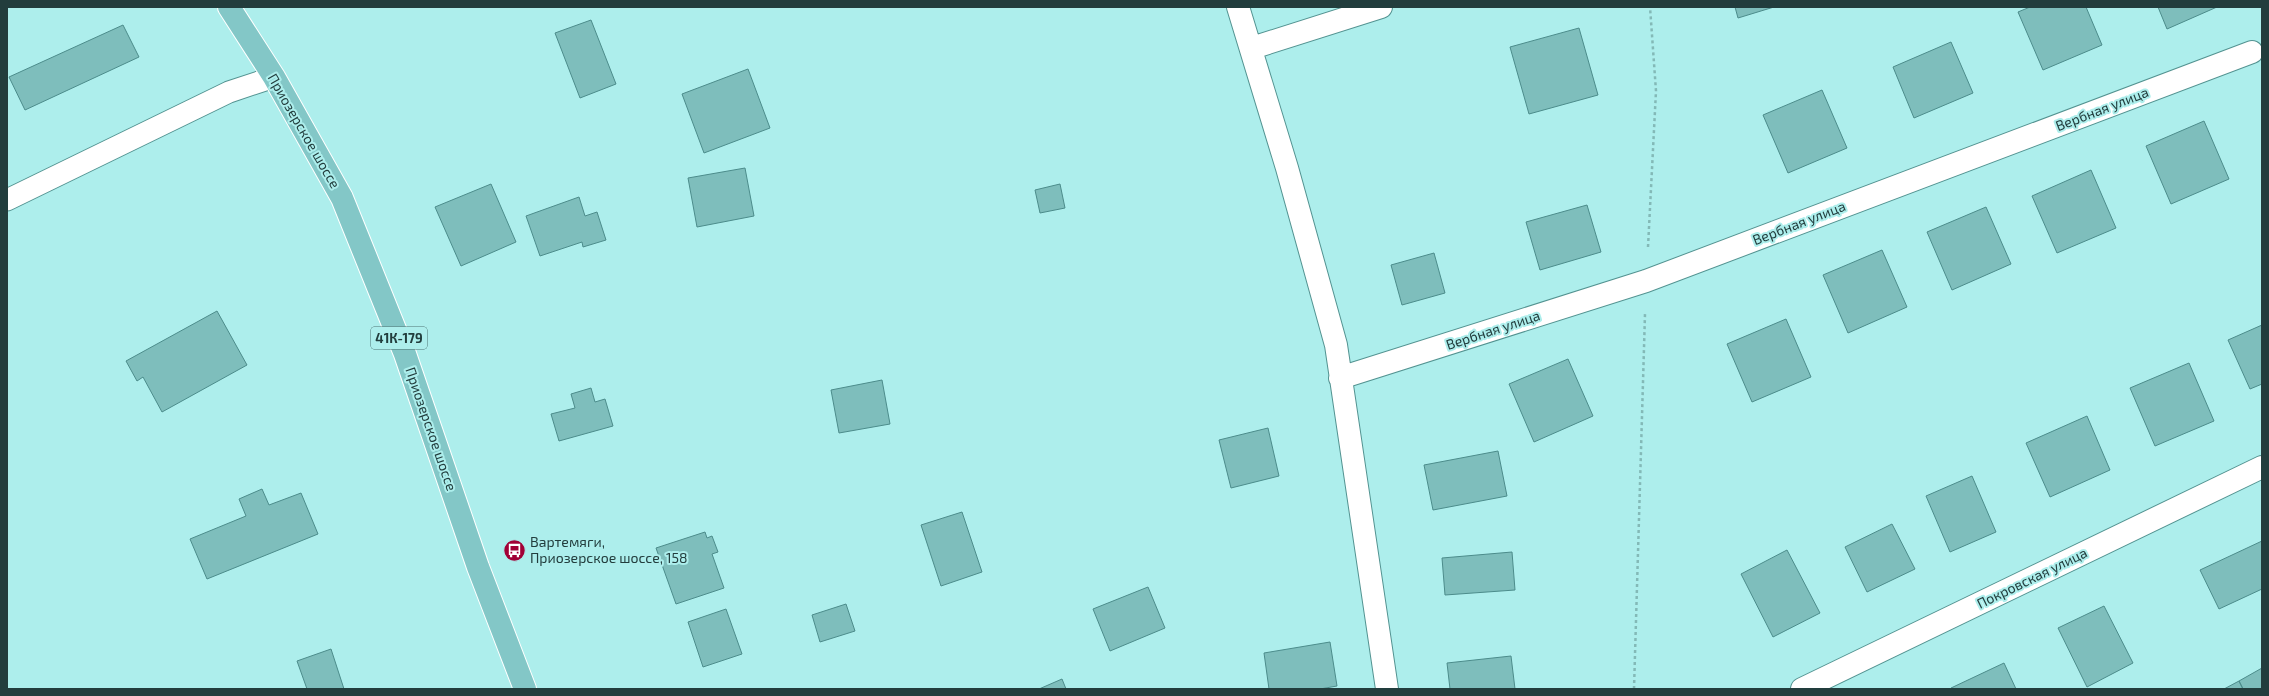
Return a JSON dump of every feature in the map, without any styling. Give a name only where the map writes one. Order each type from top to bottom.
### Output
[{"type":"main road","name":"Приозерское шоссе","points":[[229,7],[274,78],[342,198],[405,354],[478,567],[525,689]]},
{"type":"street","points":[[1238,7],[1252,48],[1336,345],[1387,689]]},
{"type":"street","points":[[1252,48],[1381,7]]},
{"type":"street","name":"Вербная улица","points":[[1340,378],[1646,281],[2252,52]]},
{"type":"street","name":"Покровская улица","points":[[1802,689],[2262,467]]},
{"type":"lane","points":[[7,200],[229,92],[274,78]]},
{"type":"path","points":[[1634,689],[1646,281],[1656,91],[1650,7]]},
{"type":"building","points":[[1735,7],[1774,7],[1738,18]]},
{"type":"building","points":[[2030,7],[2086,7],[2102,45],[2043,70],[2018,12]]},
{"type":"building","points":[[2158,7],[2217,7],[2167,29]]},
{"type":"building","points":[[591,20],[616,84],[580,98],[555,33]]},
{"type":"building","points":[[123,25],[139,57],[25,110],[9,77]]},
{"type":"building","points":[[1579,28],[1598,95],[1529,114],[1510,47]]},
{"type":"building","points":[[1951,42],[1973,93],[1914,118],[1893,67]]},
{"type":"building","points":[[748,69],[770,128],[704,153],[682,94]]},
{"type":"building","points":[[1822,90],[1847,148],[1788,173],[1763,115]]},
{"type":"building","points":[[2204,121],[2229,179],[2171,204],[2146,146]]},
{"type":"building","points":[[745,168],[754,216],[697,227],[688,178]]},
{"type":"building","points":[[2091,170],[2116,228],[2057,253],[2032,196]]},
{"type":"building","points":[[491,184],[516,242],[461,266],[435,207]]},
{"type":"building","points":[[1060,184],[1065,208],[1040,213],[1035,190]]},
{"type":"building","points":[[579,197],[585,216],[597,212],[606,240],[583,247],[582,242],[540,256],[526,216]]},
{"type":"building","points":[[1587,205],[1601,252],[1540,270],[1526,222]]},
{"type":"building","points":[[1986,207],[2011,264],[1952,290],[1927,232]]},
{"type":"building","points":[[1882,250],[1907,307],[1848,333],[1823,275]]},
{"type":"building","points":[[1434,253],[1445,293],[1402,305],[1391,265]]},
{"type":"building","points":[[217,311],[247,365],[162,412],[143,377],[137,381],[126,361]]},
{"type":"building","points":[[1786,319],[1811,377],[1752,402],[1727,344]]},
{"type":"building","points":[[2262,325],[2262,384],[2250,389],[2228,340]]},
{"type":"building","points":[[1568,359],[1593,416],[1534,442],[1509,384]]},
{"type":"building","points":[[2189,363],[2214,421],[2155,446],[2130,388]]},
{"type":"building","points":[[882,380],[890,424],[839,433],[831,390]]},
{"type":"building","points":[[591,388],[595,402],[605,399],[613,426],[559,441],[551,414],[575,408],[571,394]]},
{"type":"building","points":[[2087,416],[2110,470],[2050,497],[2026,443]]},
{"type":"building","points":[[1268,428],[1279,476],[1231,488],[1219,440]]},
{"type":"building","points":[[1498,451],[1507,496],[1433,510],[1424,465]]},
{"type":"building","points":[[1972,476],[1996,532],[1950,552],[1926,496]]},
{"type":"building","points":[[262,489],[269,505],[301,493],[318,534],[207,579],[190,539],[246,516],[239,499]]},
{"type":"building","points":[[962,512],[982,572],[941,586],[921,525]]},
{"type":"building","points":[[1892,524],[1915,569],[1867,592],[1845,547]]},
{"type":"building","points":[[705,532],[707,538],[712,536],[718,552],[712,554],[724,588],[676,604],[656,548]]},
{"type":"building","points":[[2262,541],[2262,589],[2219,609],[2200,570]]},
{"type":"building","points":[[1787,550],[1820,613],[1773,637],[1741,574]]},
{"type":"building","points":[[1512,552],[1515,590],[1445,595],[1442,558]]},
{"type":"building","points":[[1148,587],[1165,628],[1110,651],[1093,609]]},
{"type":"building","points":[[846,604],[855,631],[820,642],[812,615]]},
{"type":"building","points":[[2104,606],[2133,663],[2087,687],[2058,628]]},
{"type":"building","points":[[726,609],[742,654],[703,667],[688,622]]},
{"type":"building","points":[[1330,642],[1337,686],[1320,689],[1269,689],[1264,653]]},
{"type":"building","points":[[331,649],[344,689],[307,689],[297,661]]},
{"type":"building","points":[[1511,656],[1515,689],[1450,689],[1447,663]]},
{"type":"building","points":[[2004,663],[2016,689],[1951,689],[1951,688]]},
{"type":"building","points":[[2262,668],[2262,689],[2243,689],[2239,681]]},
{"type":"building","points":[[1062,679],[1066,689],[1039,689]]},
{"type":"building","points":[[2239,681],[2243,689],[2224,689]]},
{"type":"place","name":"Вартемяги, Приозерское шоссе, 158","points":[[514,550]]}]
